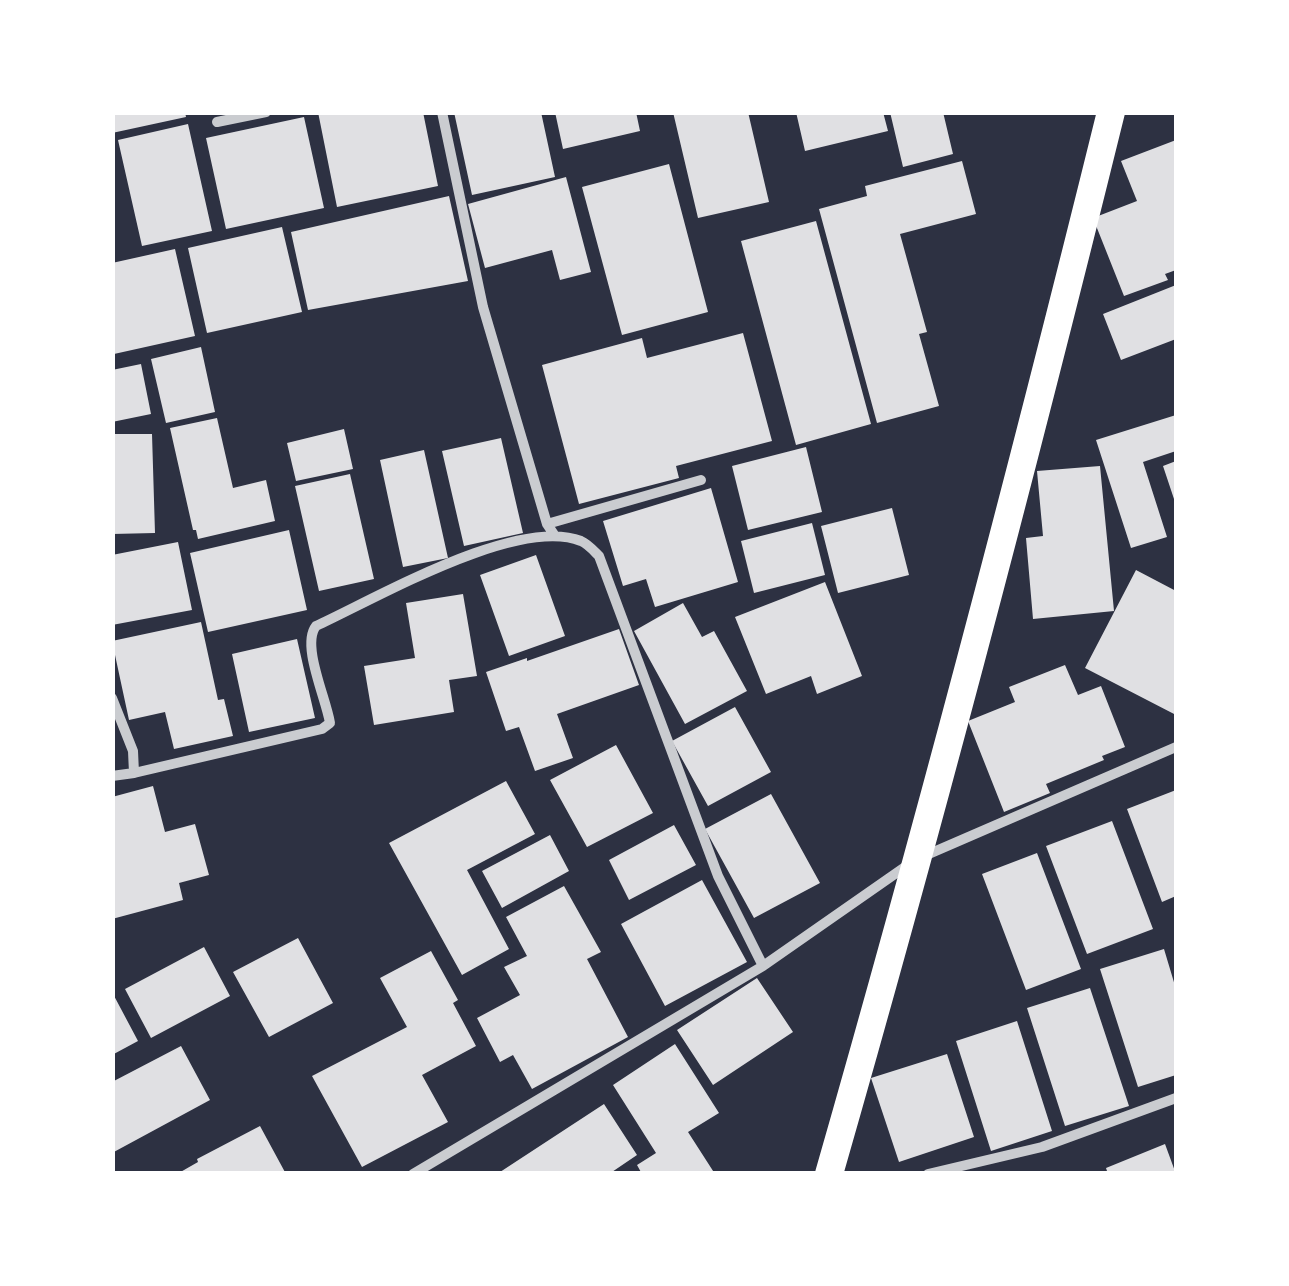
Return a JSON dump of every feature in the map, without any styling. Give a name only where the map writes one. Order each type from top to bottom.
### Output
[{"type":"highway","points":[[830,1173],[1060,320],[1111,112]]},
{"type":"street","points":[[217,122],[266,112]]},
{"type":"street","points":[[442,112],[483,307],[547,524],[554,536]]},
{"type":"street","points":[[547,524],[701,480]]},
{"type":"street","points":[[112,776],[322,729],[330,723],[309,647],[310,633],[316,626],[491,545],[554,536],[584,542],[599,556],[718,876],[763,966]]},
{"type":"street","points":[[112,698],[133,751],[134,774]]},
{"type":"street","points":[[413,1174],[763,966],[915,860],[1176,747]]},
{"type":"street","points":[[928,1174],[1042,1147],[1176,1098]]},
{"type":"building","points":[[112,112],[185,112],[186,117],[112,133]]},
{"type":"building","points":[[318,112],[423,112],[438,186],[337,207]]},
{"type":"building","points":[[454,112],[541,112],[555,177],[472,195]]},
{"type":"building","points":[[555,112],[636,112],[640,131],[563,149]]},
{"type":"building","points":[[673,112],[748,112],[769,202],[698,218]]},
{"type":"building","points":[[796,112],[883,112],[888,131],[805,151]]},
{"type":"building","points":[[890,112],[943,112],[953,154],[903,167]]},
{"type":"building","points":[[304,117],[324,208],[226,229],[206,138]]},
{"type":"building","points":[[188,124],[212,231],[142,246],[118,140]]},
{"type":"building","points":[[1176,140],[1176,270],[1165,274],[1168,280],[1124,296],[1093,218],[1137,201],[1121,161]]},
{"type":"building","points":[[962,161],[976,214],[900,234],[927,332],[919,334],[939,406],[877,423],[819,209],[867,196],[865,186]]},
{"type":"building","points":[[669,164],[708,312],[622,335],[582,187]]},
{"type":"building","points":[[566,177],[591,272],[560,280],[552,250],[485,268],[468,204]]},
{"type":"building","points":[[449,196],[468,281],[308,310],[291,232]]},
{"type":"building","points":[[816,221],[871,424],[796,445],[741,241]]},
{"type":"building","points":[[282,227],[302,312],[207,333],[188,248]]},
{"type":"building","points":[[175,249],[195,336],[114,354],[112,263]]},
{"type":"building","points":[[1176,285],[1176,339],[1121,360],[1103,314]]},
{"type":"building","points":[[743,333],[772,441],[676,466],[679,478],[579,504],[542,365],[642,338],[647,358]]},
{"type":"building","points":[[201,347],[215,412],[166,423],[151,359]]},
{"type":"building","points":[[141,364],[151,414],[112,422],[112,370]]},
{"type":"building","points":[[1176,415],[1176,451],[1143,462],[1167,537],[1131,548],[1096,440]]},
{"type":"building","points":[[217,418],[233,488],[266,480],[275,521],[198,539],[170,428]]},
{"type":"building","points":[[344,429],[353,469],[296,481],[287,443]]},
{"type":"building","points":[[112,434],[152,434],[155,533],[112,534]]},
{"type":"building","points":[[501,438],[523,533],[464,546],[442,451]]},
{"type":"building","points":[[806,447],[822,512],[748,530],[732,466]]},
{"type":"building","points":[[424,450],[448,558],[403,567],[380,460]]},
{"type":"building","points":[[1176,461],[1176,505],[1163,466]]},
{"type":"building","points":[[1100,466],[1114,611],[1033,619],[1026,538],[1043,536],[1037,471]]},
{"type":"building","points":[[350,474],[374,579],[319,591],[295,486]]},
{"type":"building","points":[[711,488],[738,582],[655,607],[646,579],[623,586],[603,521]]},
{"type":"building","points":[[892,508],[909,575],[838,593],[821,526]]},
{"type":"building","points":[[812,523],[825,575],[754,593],[741,541]]},
{"type":"building","points":[[289,530],[307,610],[208,632],[190,553]]},
{"type":"building","points":[[178,542],[192,610],[112,625],[112,555]]},
{"type":"building","points":[[536,555],[565,636],[509,656],[480,575]]},
{"type":"building","points":[[1136,570],[1176,591],[1176,715],[1085,668]]},
{"type":"building","points":[[825,582],[862,676],[817,694],[811,676],[766,694],[735,617]]},
{"type":"building","points":[[463,594],[477,676],[449,680],[454,712],[374,725],[364,666],[415,658],[406,603]]},
{"type":"building","points":[[683,603],[702,637],[714,631],[747,691],[685,724],[634,631]]},
{"type":"building","points":[[201,622],[218,700],[224,699],[233,736],[174,749],[165,712],[129,720],[112,641]]},
{"type":"building","points":[[619,629],[639,685],[557,714],[573,758],[535,771],[519,727],[506,731],[486,672]]},
{"type":"building","points":[[297,639],[315,718],[249,732],[232,654]]},
{"type":"building","points":[[1065,665],[1078,695],[1101,686],[1125,747],[1046,784],[1050,793],[1004,812],[968,721],[1015,702],[1009,687]]},
{"type":"building","points":[[735,707],[771,772],[708,806],[672,741]]},
{"type":"building","points":[[616,745],[653,813],[587,847],[550,780]]},
{"type":"building","points":[[506,781],[535,834],[467,870],[509,949],[462,975],[389,843]]},
{"type":"building","points":[[153,786],[165,832],[195,824],[209,875],[179,883],[183,900],[112,919],[112,797]]},
{"type":"building","points":[[1176,790],[1176,896],[1162,902],[1127,809]]},
{"type":"building","points":[[771,794],[820,883],[754,918],[705,829]]},
{"type":"building","points":[[1112,821],[1153,929],[1087,954],[1046,846]]},
{"type":"building","points":[[674,825],[696,865],[629,900],[609,860]]},
{"type":"building","points":[[550,835],[569,871],[502,908],[482,871]]},
{"type":"building","points":[[1037,853],[1081,969],[1026,990],[982,874]]},
{"type":"building","points":[[702,880],[747,962],[665,1006],[621,924]]},
{"type":"building","points":[[564,886],[601,952],[587,959],[628,1037],[532,1089],[513,1055],[500,1062],[477,1018],[520,995],[504,967],[527,956],[506,917]]},
{"type":"building","points":[[298,938],[333,1003],[269,1037],[233,972]]},
{"type":"building","points":[[204,947],[230,996],[151,1038],[125,989]]},
{"type":"building","points":[[1164,949],[1176,989],[1176,1075],[1138,1087],[1100,969]]},
{"type":"building","points":[[431,951],[458,1000],[453,1003],[476,1046],[422,1075],[448,1122],[362,1167],[312,1076],[407,1027],[380,978]]},
{"type":"building","points":[[757,978],[793,1032],[713,1085],[677,1030]]},
{"type":"building","points":[[1090,988],[1129,1106],[1065,1126],[1027,1008]]},
{"type":"building","points":[[112,992],[138,1041],[112,1055]]},
{"type":"building","points":[[1017,1021],[1052,1131],[991,1151],[956,1041]]},
{"type":"building","points":[[675,1044],[719,1113],[688,1132],[715,1174],[642,1174],[637,1165],[656,1153],[613,1085]]},
{"type":"building","points":[[181,1046],[210,1100],[112,1153],[112,1082]]},
{"type":"building","points":[[947,1054],[974,1137],[899,1162],[871,1078]]},
{"type":"building","points":[[604,1104],[637,1155],[609,1174],[497,1174]]},
{"type":"building","points":[[260,1126],[286,1174],[177,1174],[197,1159]]},
{"type":"building","points":[[1165,1144],[1176,1174],[1108,1174],[1106,1168]]}]
